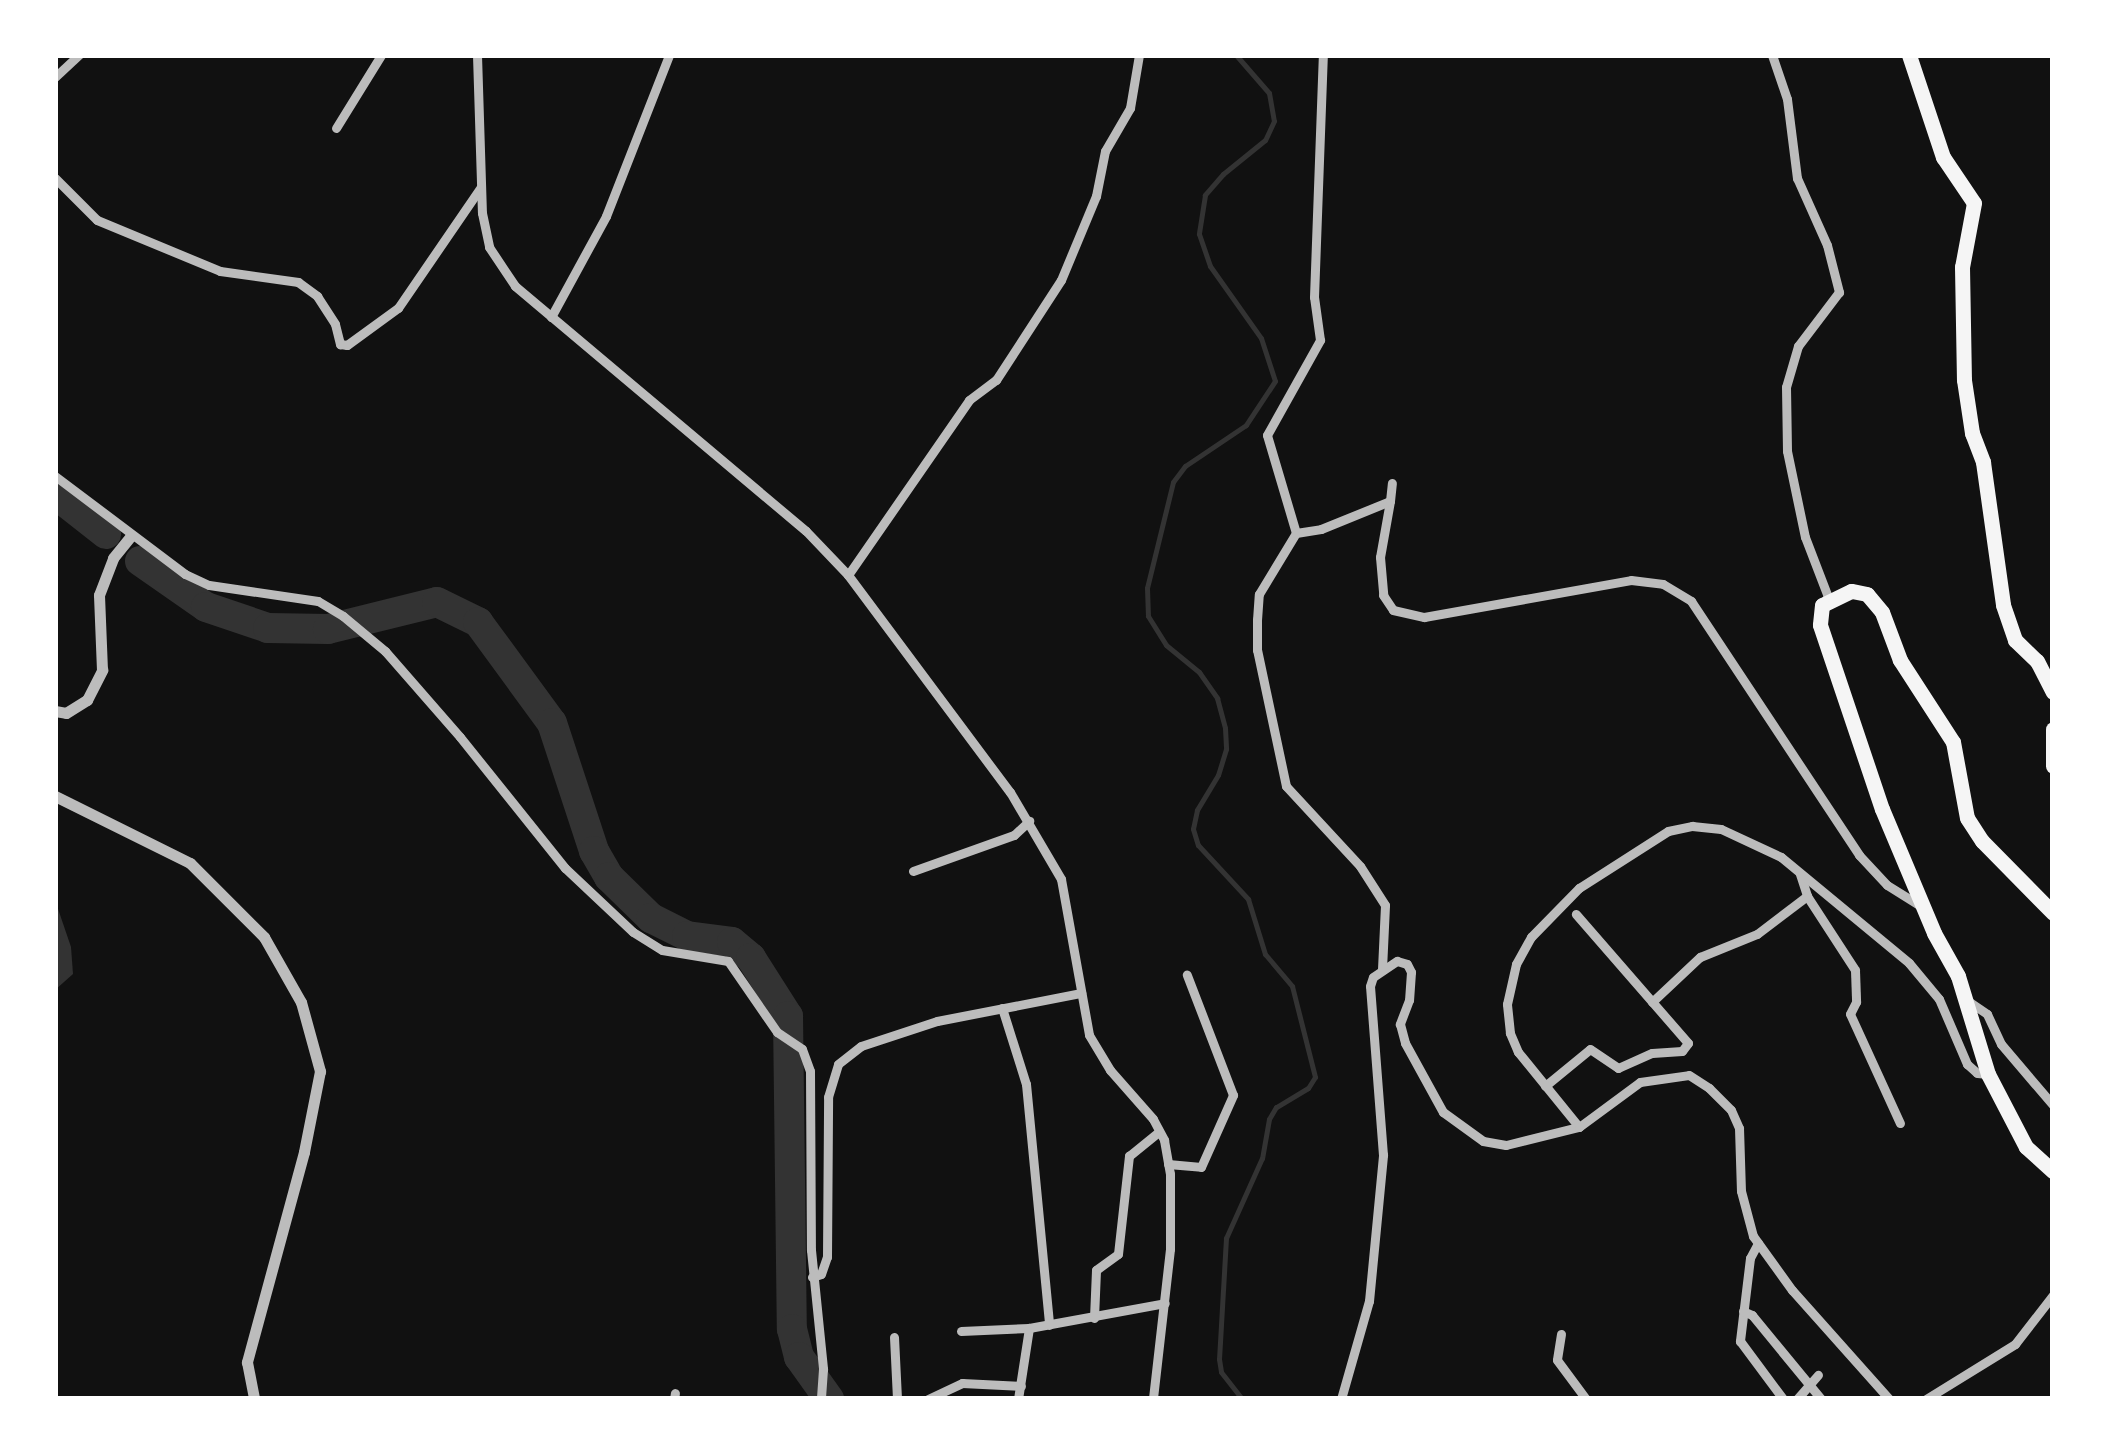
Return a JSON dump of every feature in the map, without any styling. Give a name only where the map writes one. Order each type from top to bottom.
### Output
[{"type":"main road","points":[[1909,55],[1943,157],[1974,203],[1962,267],[1964,380],[1972,433],[1983,462],[2003,605],[2015,640],[2037,661],[2053,692]]},
{"type":"main road","points":[[2053,913],[1994,854],[1967,818],[1953,742],[1900,660],[1882,612],[1868,594],[1851,591],[1822,606],[1820,626],[1882,809],[1968,1000],[1988,1074],[2026,1147],[2053,1171]]},
{"type":"main road","points":[[2053,729],[2053,766]]},
{"type":"street","points":[[55,77],[79,55]]},
{"type":"street","points":[[336,128],[381,55]]},
{"type":"street","points":[[477,55],[481,186],[489,247],[516,286],[806,531],[848,575],[1028,821],[1061,879],[1089,1034],[1110,1070],[1159,1132],[1168,1164],[1170,1249],[1153,1399]]},
{"type":"street","points":[[550,317],[606,216],[669,55]]},
{"type":"street","points":[[848,575],[969,400],[996,380],[1061,280],[1096,196],[1106,151],[1130,108],[1139,55]]},
{"type":"street","points":[[1323,55],[1314,297],[1320,340],[1267,435],[1296,533],[1259,594],[1258,650],[1286,786],[1360,866],[1385,904],[1382,969]]},
{"type":"street","points":[[1772,55],[1787,99],[1797,178],[1827,245],[1839,292],[1798,346],[1786,386],[1787,451],[1805,538],[1828,596],[1822,606]]},
{"type":"street","points":[[55,178],[97,220],[220,271],[298,282],[318,296],[335,324],[340,344],[347,346],[398,308],[481,186]]},
{"type":"street","points":[[55,476],[131,536],[209,585],[305,598],[343,616],[460,737],[566,868],[633,932],[662,950],[728,960],[777,1032],[802,1049],[810,1071],[812,1277],[823,1368],[821,1399]]},
{"type":"street","points":[[1392,483],[1380,557],[1382,595],[1392,610],[1424,616],[1631,580],[1663,584],[1691,600],[1859,855],[1888,885],[1923,907]]},
{"type":"street","points":[[1296,533],[1322,529],[1390,500]]},
{"type":"street","points":[[55,710],[66,713],[87,700],[102,670],[100,595],[112,558],[131,536]]},
{"type":"street","points":[[55,796],[190,863],[264,937],[301,1002],[320,1070],[304,1152],[247,1362],[254,1399]]},
{"type":"street","points":[[913,871],[1014,835],[1028,821]]},
{"type":"street","points":[[1579,1127],[1518,1052],[1510,1033],[1507,1004],[1516,964],[1530,937],[1579,888],[1668,831],[1692,826],[1721,829],[1753,840],[1924,976],[1939,999],[1966,1064],[1988,1074]]},
{"type":"street","points":[[1800,874],[1807,896],[1856,970],[1856,1002],[1850,1014],[1900,1123]]},
{"type":"street","points":[[1652,1002],[1700,957],[1757,934],[1807,896]]},
{"type":"street","points":[[1545,1086],[1590,1048],[1618,1068],[1652,1052],[1682,1051],[1688,1043],[1576,914]]},
{"type":"street","points":[[1341,1399],[1369,1302],[1383,1155],[1370,986],[1382,969],[1397,961],[1407,964],[1409,1000],[1400,1024],[1405,1044],[1443,1112],[1456,1126],[1483,1141],[1506,1145],[1579,1127],[1640,1082],[1689,1075],[1731,1110],[1739,1128],[1741,1190],[1758,1243],[1792,1290],[1889,1399]]},
{"type":"street","points":[[1168,1164],[1201,1167],[1233,1096],[1187,974]]},
{"type":"street","points":[[812,1277],[821,1274],[826,1258],[828,1097],[838,1064],[861,1046],[937,1021],[1081,993]]},
{"type":"street","points":[[1968,1000],[1987,1014],[2001,1044],[2053,1105]]},
{"type":"street","points":[[1002,1008],[1026,1084],[1049,1325]]},
{"type":"street","points":[[1094,1318],[1096,1270],[1118,1254],[1130,1156],[1159,1132]]},
{"type":"street","points":[[1758,1243],[1750,1258],[1740,1341],[1784,1399]]},
{"type":"street","points":[[1926,1399],[2015,1344],[2053,1295]]},
{"type":"street","points":[[962,1330],[1028,1328],[1165,1304]]},
{"type":"street","points":[[1743,1311],[1752,1315],[1821,1399]]},
{"type":"street","points":[[1018,1399],[1028,1328]]},
{"type":"street","points":[[1561,1334],[1557,1360],[1586,1399]]},
{"type":"street","points":[[894,1337],[897,1399]]},
{"type":"street","points":[[1796,1399],[1818,1375]]},
{"type":"street","points":[[928,1399],[962,1384],[1021,1386]]},
{"type":"shaded area","points":[[55,900],[71,947],[73,974],[55,990]]},
{"type":"waterway","points":[[1236,55],[1269,93],[1274,121],[1265,140],[1223,174],[1205,195],[1199,234],[1210,266],[1261,338],[1275,381],[1246,425],[1185,466],[1173,482],[1147,588],[1148,616],[1166,645],[1199,672],[1217,698],[1225,728],[1226,749],[1218,775],[1197,810],[1193,829],[1198,845],[1248,899],[1265,954],[1292,986],[1315,1077],[1308,1088],[1276,1107],[1269,1119],[1262,1158],[1226,1238],[1219,1359],[1221,1372],[1242,1399]]},
{"type":"waterway","points":[[55,494],[106,534]]},
{"type":"waterway","points":[[140,561],[206,607],[268,628],[328,629],[437,602],[478,622],[552,723],[594,851],[609,877],[651,918],[687,936],[732,942],[751,958],[788,1016],[792,1329],[799,1357],[829,1399]]}]
